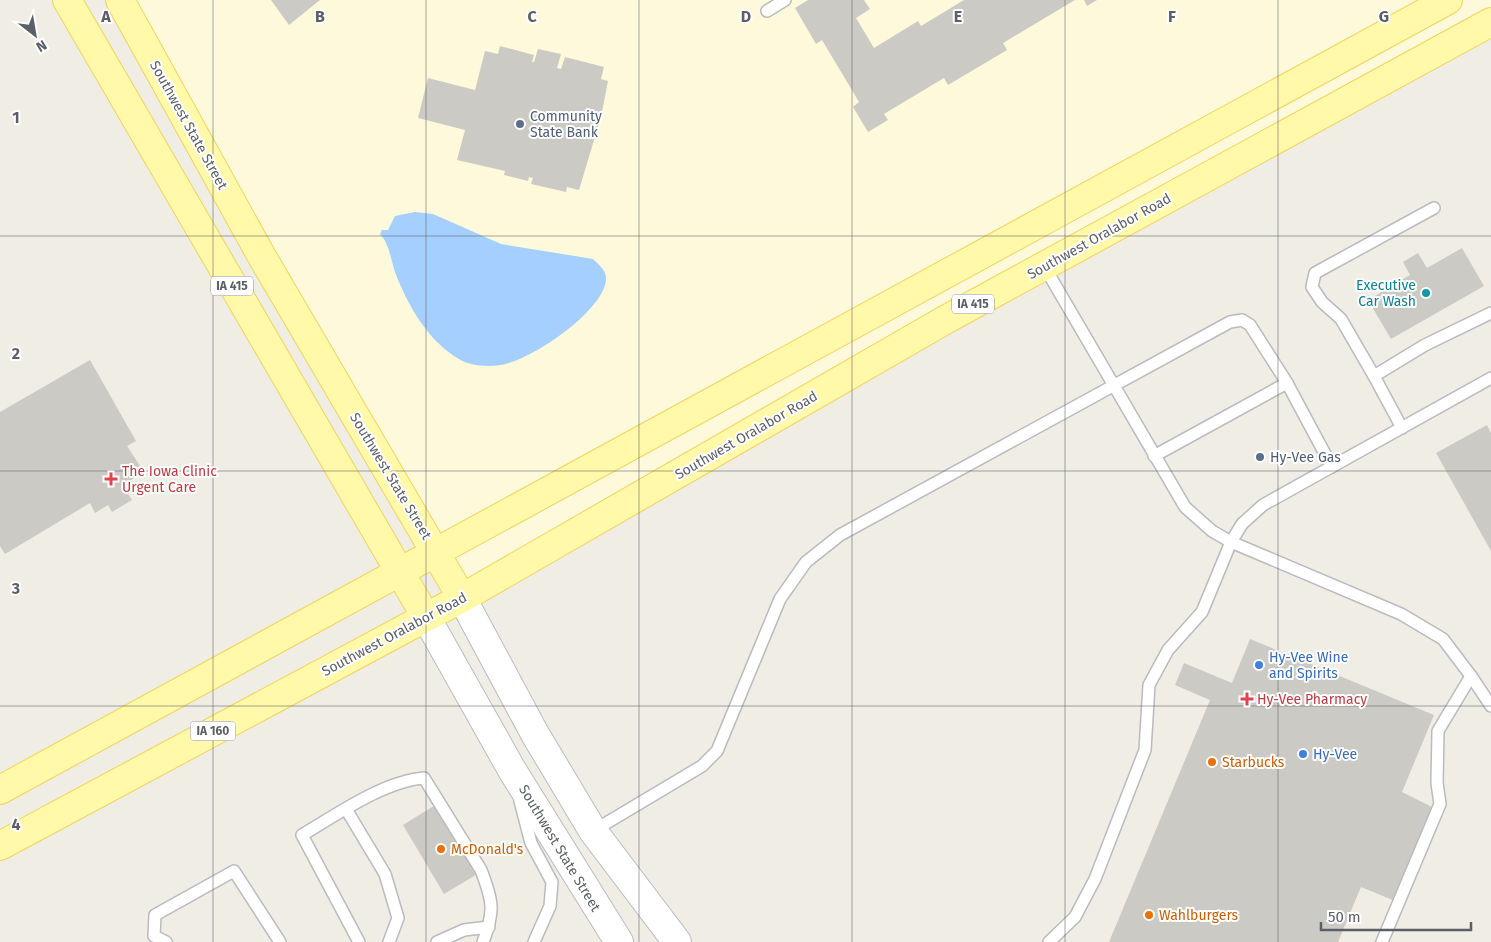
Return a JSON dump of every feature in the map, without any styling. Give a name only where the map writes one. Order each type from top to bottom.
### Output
[{"type":"main road","name":"Southwest State Street","points":[[67,0],[398,572],[426,616],[512,770],[619,942]]},
{"type":"main road","name":"Southwest State Street","points":[[120,0],[261,255],[436,552],[535,734],[592,831],[677,942]]},
{"type":"main road","name":"IA 415","points":[[436,552],[1448,0]]},
{"type":"main road","name":"Southwest Oralabor Road","points":[[0,846],[462,598],[946,320],[1491,22]]},
{"type":"main road","points":[[0,790],[436,552]]},
{"type":"lane","points":[[766,11],[785,0]]},
{"type":"lane","points":[[1402,428],[1341,319],[1322,302],[1312,287],[1315,273],[1434,208]]},
{"type":"lane","points":[[1044,266],[1185,507],[1212,531],[1231,542],[1401,614],[1443,639],[1491,706]]},
{"type":"lane","points":[[1374,376],[1425,345],[1491,313]]},
{"type":"lane","points":[[592,831],[702,766],[717,751],[780,599],[806,562],[840,534],[1112,384],[1230,322],[1242,320],[1256,332],[1287,383],[1332,467]]},
{"type":"lane","points":[[1049,942],[1074,918],[1095,879],[1145,750],[1149,685],[1168,650],[1202,612],[1231,542],[1242,524],[1263,505],[1491,378]]},
{"type":"lane","points":[[1154,456],[1287,383]]},
{"type":"lane","points":[[1382,942],[1392,923],[1440,804],[1436,783],[1438,731],[1471,676]]},
{"type":"lane","points":[[512,770],[531,844],[552,882],[550,906],[534,942]]},
{"type":"lane","points":[[359,942],[302,835],[346,809],[409,779],[424,778],[481,870],[492,906],[489,927],[483,942]]},
{"type":"lane","points":[[346,809],[388,881],[398,918],[389,942]]},
{"type":"lane","points":[[166,942],[154,936],[156,915],[234,871],[280,942]]},
{"type":"lane","points":[[437,942],[464,930],[489,927]]},
{"type":"shaded area","points":[[120,0],[1491,0],[1491,22],[462,598]]},
{"type":"water","points":[[415,212],[433,214],[501,244],[593,259],[601,267],[606,277],[603,290],[594,304],[565,332],[529,354],[513,362],[495,366],[463,361],[438,343],[420,322],[400,285],[388,247],[380,234],[382,230],[388,230],[395,216]]},
{"type":"building","points":[[271,0],[320,0],[289,25]]},
{"type":"building","points":[[808,0],[864,0],[870,9],[856,18],[874,48],[918,21],[921,26],[964,0],[1075,0],[1003,43],[1007,50],[948,85],[944,78],[884,114],[888,120],[868,132],[853,107],[859,102],[822,40],[816,44],[795,8]]},
{"type":"building","points":[[1084,0],[1097,0],[1087,6]]},
{"type":"building","name":"Community State Bank","points":[[500,46],[534,55],[532,62],[534,62],[538,49],[561,54],[557,68],[561,69],[565,57],[604,67],[601,79],[608,81],[601,117],[579,190],[567,187],[566,192],[531,184],[533,178],[529,177],[528,181],[504,175],[505,171],[457,160],[465,130],[418,118],[428,78],[475,90],[485,51],[498,54]]},
{"type":"building","name":"Executive Car Wash","points":[[1462,248],[1484,286],[1391,339],[1368,300],[1410,275],[1403,262],[1418,253],[1427,268]]},
{"type":"building","points":[[90,360],[136,441],[127,446],[144,472],[131,480],[136,489],[128,494],[132,500],[112,512],[108,505],[95,513],[90,503],[5,554],[0,546],[0,412]]},
{"type":"building","points":[[1487,425],[1491,433],[1491,551],[1436,453]]},
{"type":"building","name":"Hy-Vee","points":[[1250,639],[1434,715],[1402,792],[1432,807],[1395,901],[1361,887],[1338,942],[1109,942],[1210,700],[1175,685],[1184,663],[1232,683]]},
{"type":"building","name":"McDonald's","points":[[437,804],[479,873],[444,894],[403,825]]},
{"type":"place","name":"Community State Bank","points":[[520,124]]},
{"type":"place","name":"Executive Car Wash","points":[[1426,293]]},
{"type":"place","name":"Hy-Vee Gas","points":[[1260,457]]},
{"type":"place","name":"The Iowa Clinic Urgent Care","points":[[111,479]]},
{"type":"place","name":"Hy-Vee Wine and Spirits","points":[[1259,665]]},
{"type":"place","name":"Hy-Vee Pharmacy","points":[[1247,699]]},
{"type":"place","name":"Hy-Vee","points":[[1303,754]]},
{"type":"place","name":"Starbucks","points":[[1212,762]]},
{"type":"place","name":"McDonald's","points":[[441,849]]},
{"type":"place","name":"Wahlburgers","points":[[1149,915]]}]
